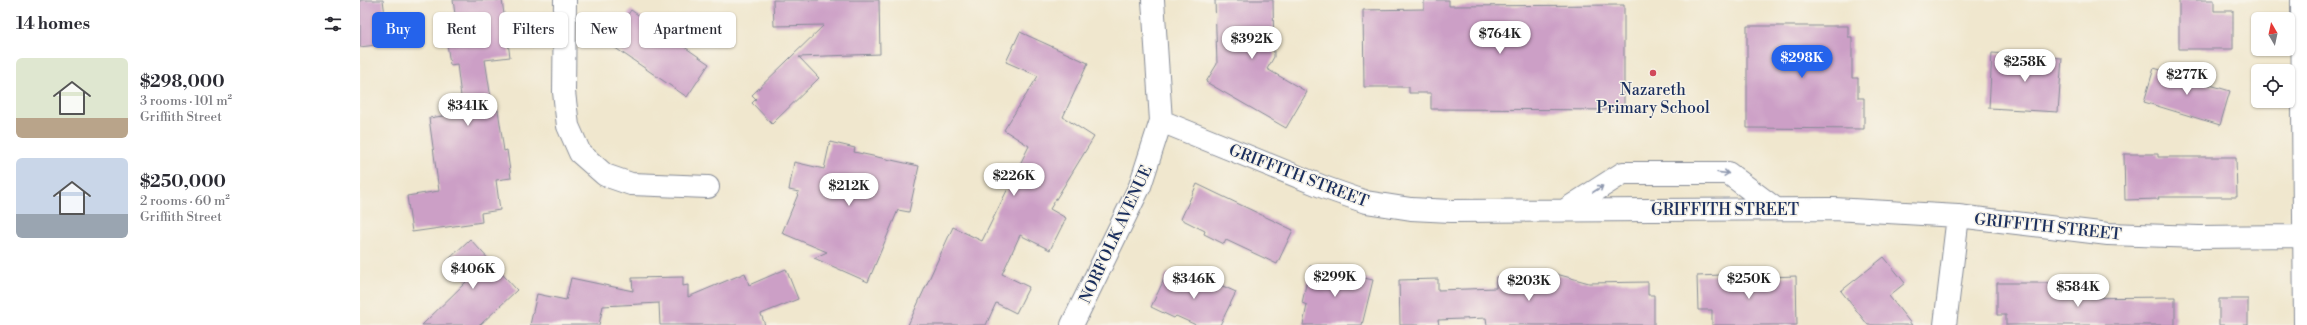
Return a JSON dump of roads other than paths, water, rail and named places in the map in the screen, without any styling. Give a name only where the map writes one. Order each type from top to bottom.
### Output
[{"type":"street","points":[[565,0],[564,92],[568,126],[580,153],[605,176],[631,184],[708,188]]},
{"type":"street","name":"NORFOLK AVENUE","points":[[1072,325],[1140,186],[1161,121],[1153,0]]},
{"type":"street","points":[[2302,0],[2306,315]]},
{"type":"street","name":"GRIFFITH STREET","points":[[1161,121],[1326,188],[1366,202],[1410,209],[1834,209],[1958,216],[2108,234],[2199,237],[2304,236]]},
{"type":"street","points":[[1565,210],[1623,173],[1728,173],[1776,209]]},
{"type":"street","points":[[1945,325],[1958,216]]},
{"type":"place","name":"Nazareth Primary School","points":[[1653,73]]}]
